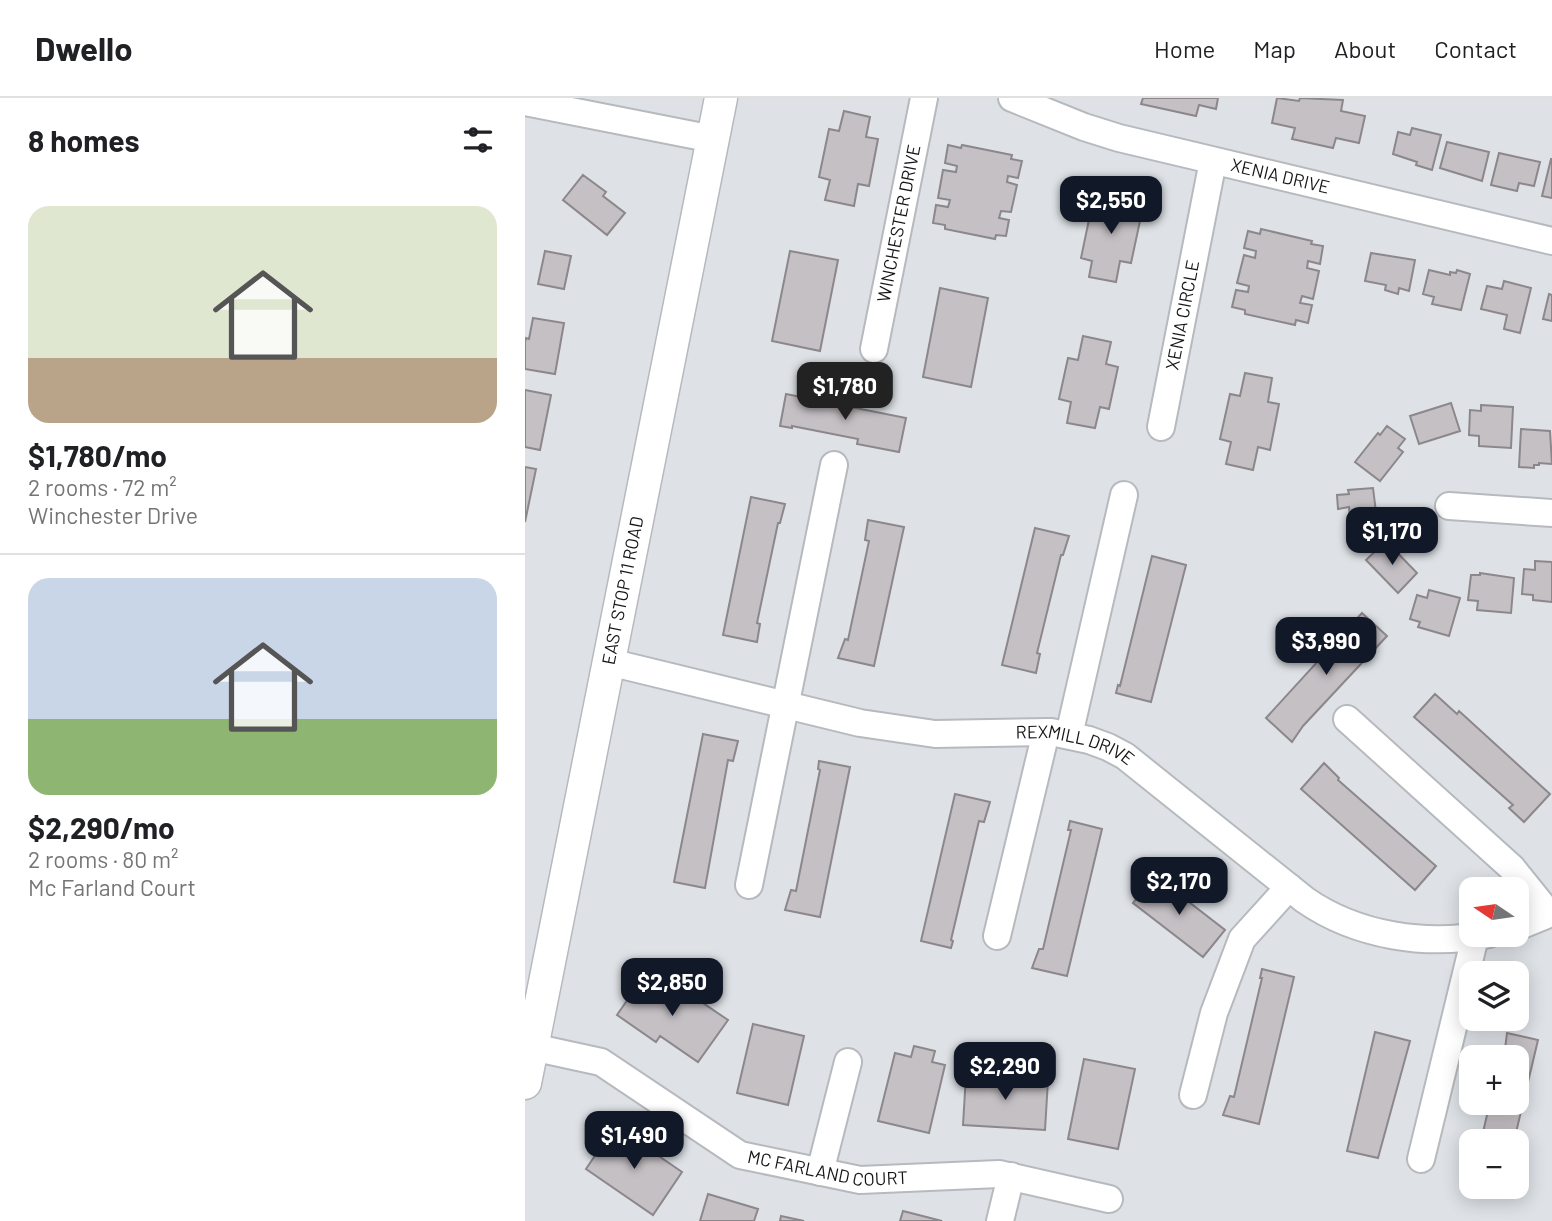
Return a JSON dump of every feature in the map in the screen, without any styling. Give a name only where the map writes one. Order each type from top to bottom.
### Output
[{"type":"main road","name":"EAST STOP 11 ROAD","points":[[525,1083],[721,98]]},
{"type":"street","name":"WINCHESTER DRIVE","points":[[874,349],[924,98]]},
{"type":"street","name":"XENIA DRIVE","points":[[1012,98],[1101,133],[1552,241]]},
{"type":"street","points":[[526,106],[713,139]]},
{"type":"street","name":"XENIA CIRCLE","points":[[1161,427],[1213,161]]},
{"type":"street","points":[[749,885],[834,465]]},
{"type":"street","points":[[996,936],[1058,733],[1124,495]]},
{"type":"street","points":[[1449,506],[1552,513]]},
{"type":"street","name":"REXMILL DRIVE","points":[[609,663],[860,723],[915,732],[964,735],[1058,733],[1089,740],[1125,756],[1311,905],[1373,930],[1429,939],[1459,937]]},
{"type":"street","points":[[1347,719],[1519,877]]},
{"type":"street","points":[[1193,1095],[1214,1013],[1242,939],[1289,887]]},
{"type":"street","points":[[1529,889],[1549,914],[1529,922]]},
{"type":"street","points":[[1421,1159],[1479,947]]},
{"type":"street","name":"MC FARLAND COURT","points":[[532,1046],[601,1062],[740,1155],[860,1180],[999,1174],[1109,1199]]},
{"type":"street","points":[[820,1172],[848,1062]]},
{"type":"street","points":[[1000,1221],[1011,1177]]},
{"type":"building","points":[[1143,98],[1218,98],[1216,109],[1199,105],[1196,116],[1141,104]]},
{"type":"building","points":[[1277,98],[1299,101],[1300,98],[1343,100],[1341,111],[1365,116],[1359,143],[1336,138],[1333,148],[1292,139],[1295,128],[1272,123]]},
{"type":"building","points":[[844,111],[870,117],[866,137],[878,139],[869,186],[858,184],[854,206],[825,200],[830,180],[819,177],[829,129],[839,131]]},
{"type":"building","points":[[1412,128],[1441,135],[1432,170],[1393,154],[1398,132],[1410,135]]},
{"type":"building","points":[[1447,142],[1489,152],[1482,181],[1440,168]]},
{"type":"building","points":[[948,145],[961,148],[962,145],[1012,155],[1011,159],[1022,161],[1018,178],[1008,176],[1007,182],[1017,185],[1011,212],[1001,211],[999,218],[1009,220],[1006,236],[996,235],[995,239],[945,229],[945,225],[933,223],[936,205],[948,207],[950,200],[938,198],[943,170],[956,172],[957,166],[945,163]]},
{"type":"building","points":[[1499,153],[1540,162],[1534,186],[1519,183],[1517,191],[1491,185]]},
{"type":"building","points":[[1552,159],[1552,198],[1542,196]]},
{"type":"building","points":[[583,175],[606,192],[603,196],[625,213],[607,235],[563,200]]},
{"type":"building","points":[[1105,190],[1133,195],[1128,218],[1140,221],[1131,263],[1120,261],[1116,282],[1089,277],[1092,261],[1081,258],[1091,210],[1101,212]]},
{"type":"building","points":[[1261,229],[1323,246],[1320,264],[1308,261],[1307,268],[1319,271],[1313,299],[1302,296],[1300,303],[1312,305],[1308,323],[1296,320],[1295,325],[1245,314],[1245,310],[1232,307],[1236,290],[1248,292],[1249,286],[1237,283],[1244,255],[1255,258],[1256,251],[1244,248],[1248,231],[1260,234]]},
{"type":"building","points":[[545,251],[571,256],[564,289],[538,284]]},
{"type":"building","points":[[790,251],[838,260],[820,351],[772,341]]},
{"type":"building","points":[[1371,253],[1415,260],[1409,291],[1399,288],[1398,294],[1385,290],[1386,285],[1365,281]]},
{"type":"building","points":[[1429,270],[1450,275],[1450,272],[1456,273],[1457,270],[1470,274],[1461,310],[1432,304],[1434,297],[1423,294]]},
{"type":"building","points":[[1504,281],[1531,288],[1520,333],[1504,329],[1507,315],[1481,309],[1487,286],[1502,289]]},
{"type":"building","points":[[940,288],[988,298],[971,387],[923,377]]},
{"type":"building","points":[[1549,294],[1552,295],[1552,321],[1543,319]]},
{"type":"building","points":[[533,318],[564,323],[555,374],[525,369],[525,342],[526,338],[529,339]]},
{"type":"building","points":[[1083,336],[1111,342],[1106,364],[1118,367],[1109,409],[1100,407],[1095,428],[1067,423],[1071,402],[1059,399],[1068,358],[1078,360]]},
{"type":"building","points":[[1245,373],[1272,378],[1268,402],[1279,404],[1270,450],[1258,447],[1253,470],[1226,464],[1231,442],[1220,439],[1230,394],[1240,396]]},
{"type":"building","points":[[525,390],[551,395],[540,450],[525,447]]},
{"type":"building","points":[[786,394],[906,418],[899,452],[857,444],[858,439],[780,426]]},
{"type":"building","points":[[1451,403],[1460,431],[1419,444],[1410,416]]},
{"type":"building","points":[[1481,405],[1513,407],[1511,448],[1479,446],[1479,436],[1469,435],[1470,410],[1481,411]]},
{"type":"building","points":[[1387,426],[1405,439],[1398,448],[1403,452],[1380,481],[1355,462]]},
{"type":"building","points":[[1521,429],[1550,431],[1552,464],[1539,463],[1534,465],[1534,468],[1519,467]]},
{"type":"building","points":[[525,467],[536,469],[525,522]]},
{"type":"building","points":[[1373,488],[1379,536],[1352,538],[1349,507],[1338,509],[1337,495],[1349,494],[1348,490]]},
{"type":"building","points":[[751,497],[785,504],[778,523],[757,623],[760,624],[757,642],[723,635]]},
{"type":"building","points":[[868,520],[904,527],[874,666],[838,658],[845,639],[848,640],[869,541],[865,540]]},
{"type":"building","points":[[1035,528],[1069,536],[1061,555],[1037,653],[1040,654],[1036,673],[1002,665]]},
{"type":"building","points":[[1386,541],[1417,573],[1398,593],[1366,560]]},
{"type":"building","points":[[1152,556],[1186,565],[1151,702],[1116,693]]},
{"type":"building","points":[[1535,561],[1552,562],[1552,602],[1533,600],[1533,595],[1522,594],[1524,569],[1535,570]]},
{"type":"building","points":[[1480,573],[1514,578],[1511,613],[1477,610],[1478,601],[1468,600],[1471,575]]},
{"type":"building","points":[[1429,590],[1460,598],[1449,636],[1418,627],[1420,622],[1410,619],[1417,595],[1427,598]]},
{"type":"building","points":[[1362,613],[1387,636],[1303,726],[1292,742],[1266,718]]},
{"type":"building","points":[[1435,694],[1457,714],[1459,711],[1550,794],[1524,822],[1509,808],[1513,805],[1414,717]]},
{"type":"building","points":[[703,734],[738,741],[733,761],[728,760],[705,888],[674,882]]},
{"type":"building","points":[[819,761],[850,767],[820,917],[785,910],[791,890],[796,891],[820,770]]},
{"type":"building","points":[[1324,763],[1338,780],[1436,866],[1415,890],[1301,789]]},
{"type":"building","points":[[955,794],[990,802],[984,822],[979,821],[951,948],[921,941]]},
{"type":"building","points":[[1070,821],[1102,829],[1067,976],[1032,968],[1039,949],[1043,949],[1071,830],[1068,830]]},
{"type":"building","points":[[1153,878],[1165,888],[1167,885],[1225,930],[1203,957],[1133,903]]},
{"type":"building","points":[[1262,969],[1294,977],[1259,1124],[1223,1115],[1230,1096],[1234,1097]]},
{"type":"building","points":[[646,973],[684,999],[688,993],[728,1020],[698,1062],[660,1036],[656,1042],[617,1015]]},
{"type":"building","points":[[753,1024],[804,1036],[788,1105],[737,1093]]},
{"type":"building","points":[[1375,1032],[1410,1041],[1378,1158],[1347,1151]]},
{"type":"building","points":[[1507,1033],[1538,1040],[1529,1078],[1529,1045],[1506,1045]]},
{"type":"building","points":[[914,1046],[935,1051],[932,1062],[945,1065],[929,1133],[878,1121],[895,1053],[911,1057]]},
{"type":"building","points":[[1084,1059],[1135,1069],[1118,1149],[1068,1139]]},
{"type":"building","points":[[966,1075],[1048,1080],[1045,1130],[963,1125]]},
{"type":"building","points":[[1487,1115],[1520,1115],[1517,1129],[1484,1129]]},
{"type":"building","points":[[615,1126],[682,1172],[653,1215],[586,1169]]},
{"type":"building","points":[[708,1194],[758,1209],[754,1221],[700,1221]]},
{"type":"building","points":[[903,1211],[942,1221],[900,1221]]},
{"type":"building","points":[[781,1216],[804,1221],[780,1221]]}]
